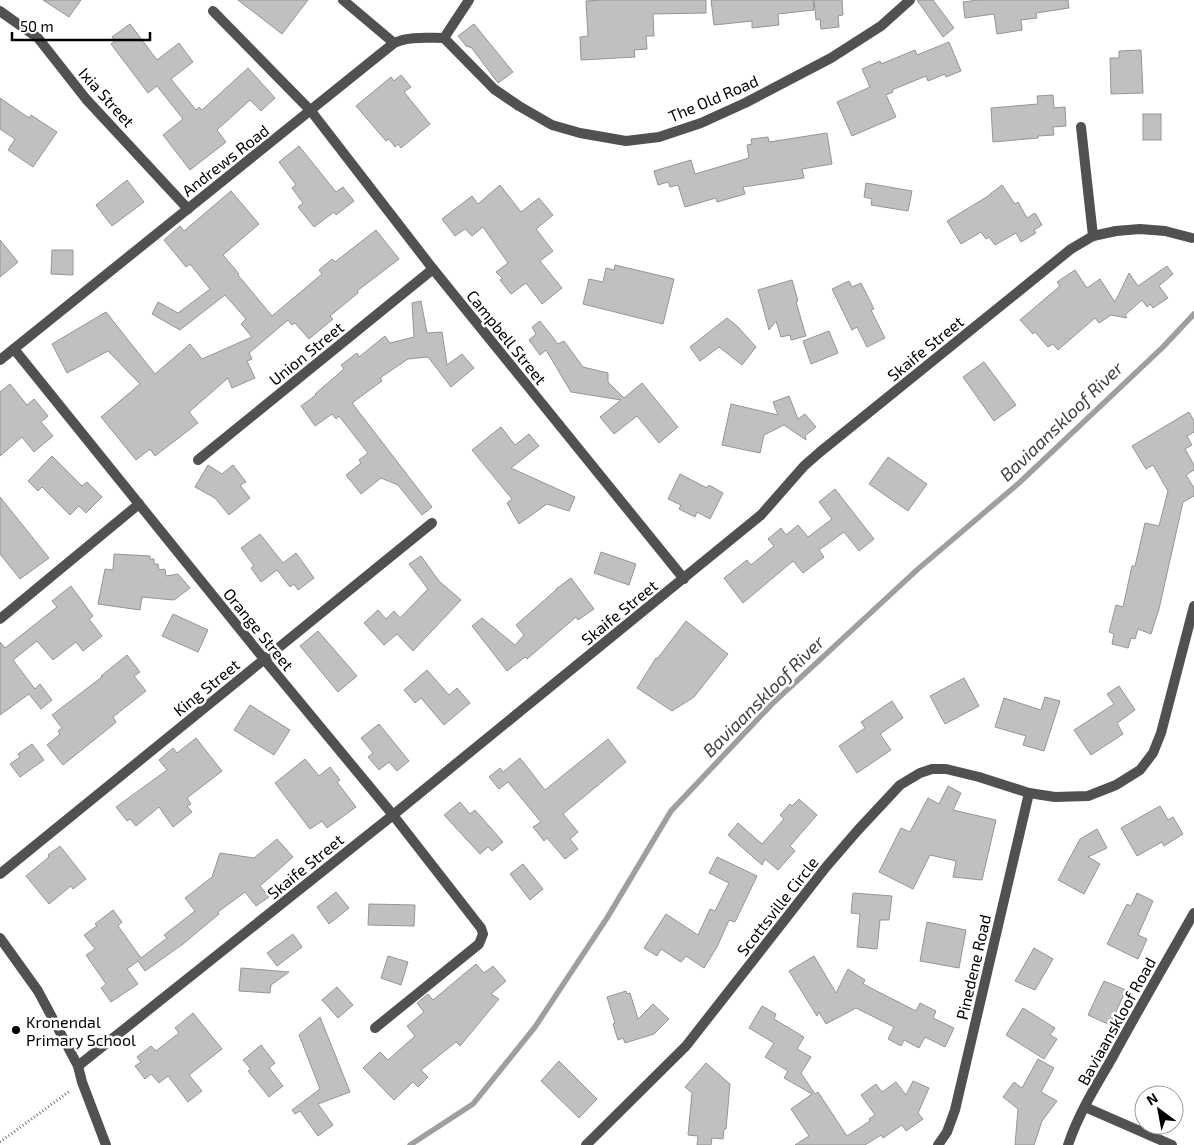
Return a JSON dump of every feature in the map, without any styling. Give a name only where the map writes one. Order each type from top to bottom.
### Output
[{"type":"street","points":[[343,0],[394,43]]},
{"type":"street","points":[[444,38],[469,0]]},
{"type":"street","name":"The Old Road","points":[[444,38],[494,89],[552,125],[580,134],[626,141],[659,137],[701,123],[746,103],[831,58],[881,26],[910,0]]},
{"type":"street","name":"Ixia Street","points":[[0,10],[38,38],[86,99],[188,209]]},
{"type":"street","name":"Campbell Street","points":[[213,11],[311,111],[433,269],[684,579]]},
{"type":"street","name":"Andrews Road","points":[[0,360],[394,43],[411,38],[444,38]]},
{"type":"street","points":[[1081,127],[1093,236]]},
{"type":"street","name":"Skaife Street","points":[[78,1066],[393,815],[684,579],[761,515],[804,466],[820,452],[1071,250],[1093,236],[1116,231],[1140,229],[1165,231],[1192,238]]},
{"type":"street","name":"Union Street","points":[[198,460],[433,269]]},
{"type":"street","name":"Orange Street","points":[[14,349],[264,660],[393,815],[481,928],[482,934],[478,944],[375,1028]]},
{"type":"street","points":[[0,619],[138,504]]},
{"type":"street","name":"King Street","points":[[0,874],[432,523]]},
{"type":"street","name":"Scottsville Circle","points":[[586,1145],[686,1046],[826,867],[900,785],[920,773],[932,769],[946,769],[980,777],[1029,793],[1055,797],[1088,796],[1116,785],[1140,770],[1153,753],[1161,733],[1194,606]]},
{"type":"street","name":"Pinedene Road","points":[[938,1145],[947,1132],[956,1110],[1029,793]]},
{"type":"street","name":"Baviaanskloof Road","points":[[1068,1145],[1073,1128],[1146,994],[1194,913]]},
{"type":"street","points":[[0,938],[38,991],[78,1066],[82,1082],[106,1145]]},
{"type":"street","points":[[1085,1107],[1172,1145]]},
{"type":"path","points":[[0,1142],[82,1082]]},
{"type":"building","points":[[43,0],[81,0],[69,17]]},
{"type":"building","points":[[238,0],[308,0],[282,34]]},
{"type":"building","points":[[706,0],[706,13],[653,14],[654,36],[646,36],[647,49],[634,50],[635,57],[581,60],[580,37],[588,36],[586,1]]},
{"type":"building","points":[[711,0],[813,0],[814,10],[778,14],[779,25],[752,28],[752,21],[714,25]]},
{"type":"building","points":[[814,0],[842,0],[843,15],[838,16],[839,27],[821,29],[820,19],[816,20]]},
{"type":"building","points":[[917,0],[933,0],[954,28],[943,37]]},
{"type":"building","points":[[978,0],[1068,0],[1069,8],[1036,13],[1037,18],[1021,20],[1022,30],[997,34],[994,14],[965,18],[963,2]]},
{"type":"building","points":[[130,24],[157,60],[179,43],[193,62],[171,79],[196,110],[199,107],[202,110],[248,68],[275,98],[261,111],[250,100],[217,130],[226,142],[190,170],[163,135],[183,119],[157,86],[148,93],[111,44],[115,41],[112,37]]},
{"type":"building","points":[[474,24],[513,72],[498,83],[471,47],[467,47],[458,36]]},
{"type":"building","points":[[949,42],[961,71],[946,77],[945,74],[928,81],[926,76],[892,90],[893,92],[886,95],[896,117],[852,136],[837,102],[870,87],[862,69],[880,61],[881,64],[915,50],[917,55]]},
{"type":"building","points":[[1141,50],[1143,93],[1111,94],[1110,58],[1119,58],[1119,51]]},
{"type":"building","points":[[401,75],[411,87],[404,92],[430,124],[401,148],[398,144],[395,147],[389,139],[386,141],[356,106],[391,77],[394,81]]},
{"type":"building","points":[[1053,95],[1054,108],[1065,107],[1066,126],[1053,127],[1054,135],[993,142],[991,108],[1038,104],[1037,96]]},
{"type":"building","points":[[0,98],[29,118],[31,115],[57,132],[33,167],[8,150],[15,139],[0,129]]},
{"type":"building","points":[[1143,114],[1161,114],[1161,140],[1143,140]]},
{"type":"building","points":[[827,133],[832,164],[802,169],[804,178],[743,187],[745,194],[717,202],[716,198],[685,207],[678,185],[670,187],[668,182],[658,185],[654,171],[691,160],[695,174],[749,158],[747,145],[752,144],[751,139],[768,137],[769,142]]},
{"type":"building","points":[[299,146],[336,192],[343,187],[354,201],[336,215],[334,212],[314,227],[298,207],[303,203],[292,188],[296,185],[279,162]]},
{"type":"building","points":[[127,180],[144,202],[112,226],[96,205]]},
{"type":"building","points":[[866,183],[912,191],[908,211],[871,205],[872,199],[864,197]]},
{"type":"building","points":[[500,185],[521,212],[539,198],[553,215],[536,229],[553,251],[540,261],[562,288],[542,304],[526,283],[511,294],[500,280],[502,278],[496,272],[508,263],[483,227],[472,236],[465,229],[455,236],[442,219],[472,196],[478,204]]},
{"type":"building","points":[[1002,185],[1015,204],[1018,202],[1027,218],[1035,213],[1042,225],[1034,230],[1036,233],[1021,242],[1016,233],[995,245],[989,237],[986,239],[981,232],[961,244],[947,221],[990,195]]},
{"type":"building","points":[[231,191],[259,224],[223,255],[272,316],[322,274],[319,270],[332,259],[335,262],[376,230],[399,259],[357,291],[358,293],[330,316],[333,319],[309,339],[295,323],[292,325],[288,320],[249,353],[252,359],[247,361],[255,378],[232,388],[228,378],[189,412],[198,423],[155,456],[150,449],[136,460],[101,417],[140,384],[108,351],[67,373],[52,344],[106,312],[155,374],[190,344],[202,359],[252,337],[241,324],[246,319],[225,295],[180,330],[152,314],[158,302],[178,313],[210,289],[190,264],[186,267],[164,240],[180,226],[184,231]]},
{"type":"building","points":[[0,240],[18,262],[0,277]]},
{"type":"building","points":[[52,250],[73,250],[73,275],[51,274]]},
{"type":"building","points":[[615,265],[674,279],[663,324],[583,304],[589,279],[603,282],[606,268],[614,270]]},
{"type":"building","points":[[1167,266],[1173,274],[1159,286],[1168,298],[1153,308],[1150,304],[1147,307],[1142,300],[1125,315],[1127,318],[1111,315],[1099,323],[1095,318],[1058,350],[1053,344],[1048,347],[1035,332],[1033,334],[1020,320],[1060,286],[1057,282],[1075,270],[1087,288],[1100,279],[1115,302],[1129,273],[1138,286]]},
{"type":"building","points":[[792,280],[806,336],[791,340],[790,335],[781,337],[776,321],[769,330],[758,290]]},
{"type":"building","points":[[849,281],[852,287],[861,283],[874,309],[871,310],[885,338],[867,347],[857,327],[852,330],[832,289]]},
{"type":"building","points":[[421,301],[427,333],[442,332],[447,365],[462,354],[474,368],[451,387],[428,357],[408,359],[380,378],[382,381],[352,403],[432,507],[422,515],[398,485],[381,478],[361,494],[346,475],[361,463],[359,460],[368,453],[339,416],[336,419],[332,414],[315,426],[301,406],[344,369],[341,365],[357,353],[359,357],[385,336],[390,343],[414,337],[412,303]]},
{"type":"building","points":[[727,318],[756,347],[742,365],[719,347],[700,361],[690,347]]},
{"type":"building","points":[[540,321],[558,344],[564,341],[583,367],[608,373],[608,382],[624,398],[642,383],[678,427],[659,443],[637,416],[614,434],[600,417],[621,400],[571,392],[546,350],[540,355],[529,340],[536,334],[532,327]]},
{"type":"building","points":[[829,331],[838,353],[811,364],[803,341]]},
{"type":"building","points":[[984,362],[1016,405],[994,421],[963,377]]},
{"type":"building","points":[[10,384],[27,405],[34,399],[48,416],[41,422],[53,436],[34,452],[22,437],[0,456],[0,392]]},
{"type":"building","points":[[789,396],[798,419],[805,414],[816,427],[805,436],[806,440],[784,425],[764,435],[760,453],[722,445],[731,404],[778,415],[773,402]]},
{"type":"building","points":[[1189,412],[1194,421],[1194,432],[1187,436],[1192,445],[1185,449],[1194,465],[1194,470],[1186,475],[1194,488],[1194,496],[1183,502],[1159,609],[1151,634],[1138,629],[1135,639],[1131,638],[1128,648],[1112,644],[1114,634],[1109,632],[1116,605],[1123,607],[1132,566],[1135,566],[1145,523],[1159,526],[1168,491],[1153,465],[1146,469],[1132,446]]},
{"type":"building","points":[[501,427],[515,445],[529,434],[539,446],[511,468],[575,497],[569,511],[547,504],[519,524],[507,503],[512,499],[472,450]]},
{"type":"building","points":[[52,456],[82,486],[87,482],[102,497],[86,513],[79,506],[70,515],[42,487],[38,491],[28,481]]},
{"type":"building","points":[[888,457],[927,484],[908,511],[869,484]]},
{"type":"building","points":[[208,465],[222,474],[233,465],[246,482],[240,485],[250,498],[229,515],[215,498],[195,487]]},
{"type":"building","points":[[680,474],[707,488],[709,485],[723,493],[710,519],[697,512],[695,517],[679,509],[681,505],[668,499]]},
{"type":"building","points":[[835,489],[874,539],[859,551],[844,532],[819,550],[824,557],[803,573],[793,561],[743,603],[724,578],[747,560],[751,565],[774,546],[768,539],[781,528],[786,535],[798,525],[808,537],[832,519],[819,502]]},
{"type":"building","points":[[0,497],[49,558],[20,579],[0,554]]},
{"type":"building","points":[[260,534],[283,563],[296,553],[314,578],[298,590],[294,584],[290,587],[277,570],[261,582],[251,568],[254,566],[241,548]]},
{"type":"building","points":[[601,552],[636,564],[629,585],[594,573]]},
{"type":"building","points":[[114,554],[150,556],[150,559],[154,559],[154,564],[158,564],[159,570],[165,569],[166,576],[178,574],[190,588],[174,600],[142,597],[140,610],[98,604],[105,569],[113,570]]},
{"type":"building","points":[[421,556],[439,581],[461,600],[413,651],[397,634],[384,645],[364,623],[378,610],[386,619],[394,611],[400,618],[428,589],[409,564]]},
{"type":"building","points":[[571,578],[594,609],[578,620],[576,617],[527,659],[525,657],[507,671],[472,626],[482,618],[515,645],[524,635],[516,625]]},
{"type":"building","points":[[71,586],[93,616],[89,619],[102,636],[83,651],[76,642],[53,660],[37,641],[13,660],[35,689],[40,684],[52,700],[41,709],[29,694],[0,715],[0,642],[5,648],[57,607],[52,601]]},
{"type":"building","points":[[173,614],[208,630],[198,652],[162,636]]},
{"type":"building","points":[[686,621],[728,654],[694,697],[672,711],[637,688],[656,658],[658,658]]},
{"type":"building","points":[[318,631],[357,676],[338,692],[300,646]]},
{"type":"building","points":[[127,655],[140,672],[134,676],[146,691],[113,717],[116,722],[114,724],[63,765],[47,745],[60,734],[58,731],[62,728],[52,715],[102,677]]},
{"type":"building","points":[[427,670],[449,695],[457,688],[470,703],[444,725],[421,698],[415,703],[404,690]]},
{"type":"building","points":[[964,678],[979,706],[945,724],[930,696]]},
{"type":"building","points":[[1119,686],[1135,710],[1117,723],[1123,734],[1091,755],[1074,730],[1114,704],[1107,694]]},
{"type":"building","points":[[1045,697],[1060,701],[1044,751],[1023,745],[1026,736],[995,727],[1004,698],[1041,710]]},
{"type":"building","points":[[892,701],[903,718],[880,734],[891,750],[857,773],[839,746],[865,728],[861,722]]},
{"type":"building","points":[[250,705],[290,730],[274,755],[234,730]]},
{"type":"building","points":[[379,724],[409,761],[397,771],[389,762],[379,770],[368,757],[373,753],[361,738]]},
{"type":"building","points":[[196,738],[222,771],[187,798],[191,804],[187,806],[192,812],[173,827],[159,807],[136,826],[130,819],[127,821],[116,807],[167,770],[159,760],[173,748],[177,753]]},
{"type":"building","points":[[608,739],[626,762],[563,814],[578,832],[570,839],[578,849],[565,859],[547,838],[544,841],[533,827],[541,822],[508,782],[499,789],[489,777],[500,768],[503,772],[520,758],[545,790]]},
{"type":"building","points":[[32,744],[44,760],[20,777],[10,764],[20,757],[18,754]]},
{"type":"building","points":[[305,759],[319,776],[330,767],[340,780],[337,782],[356,807],[327,828],[322,821],[310,829],[275,783]]},
{"type":"building","points":[[948,786],[961,793],[953,810],[996,820],[982,880],[953,877],[956,861],[930,855],[913,889],[879,872],[901,828],[910,832],[928,798],[939,804]]},
{"type":"building","points":[[799,799],[817,815],[790,846],[795,851],[778,870],[765,859],[762,865],[728,835],[738,823],[762,844],[784,819],[780,815],[790,804],[792,806]]},
{"type":"building","points":[[460,802],[470,814],[475,810],[503,842],[492,851],[488,847],[480,854],[444,815]]},
{"type":"building","points":[[1160,806],[1168,820],[1173,817],[1183,834],[1164,846],[1162,842],[1137,856],[1121,828]]},
{"type":"building","points":[[1097,829],[1107,848],[1088,857],[1100,864],[1084,894],[1058,880],[1080,839]]},
{"type":"building","points":[[277,839],[293,857],[260,886],[269,897],[256,906],[245,892],[218,912],[219,914],[183,944],[145,971],[138,961],[127,969],[138,984],[111,1002],[101,988],[106,984],[86,955],[95,949],[84,935],[97,926],[95,924],[113,910],[122,922],[118,926],[141,958],[167,938],[164,935],[195,911],[185,898],[212,877],[220,853],[254,858]]},
{"type":"building","points":[[60,846],[86,879],[73,889],[71,886],[49,904],[26,876]]},
{"type":"building","points":[[717,857],[757,876],[735,922],[729,920],[717,947],[704,968],[686,956],[681,962],[661,949],[657,956],[644,948],[666,914],[698,935],[710,909],[715,911],[729,883],[709,873]]},
{"type":"building","points":[[523,864],[543,889],[530,900],[510,874]]},
{"type":"building","points":[[336,892],[349,908],[329,924],[317,907]]},
{"type":"building","points":[[853,893],[892,896],[889,920],[880,920],[877,949],[857,947],[860,914],[851,913]]},
{"type":"building","points":[[1137,893],[1153,901],[1138,935],[1147,939],[1138,959],[1107,944],[1127,904],[1131,906]]},
{"type":"building","points":[[369,904],[415,905],[414,926],[368,925]]},
{"type":"building","points":[[927,922],[966,930],[959,968],[920,961]]},
{"type":"building","points":[[293,934],[302,947],[277,966],[267,953]]},
{"type":"building","points":[[1034,948],[1053,959],[1035,990],[1015,981]]},
{"type":"building","points":[[388,956],[408,962],[401,985],[381,978]]},
{"type":"building","points":[[814,956],[836,993],[848,969],[865,980],[863,984],[916,1011],[920,1003],[936,1011],[933,1018],[954,1028],[945,1047],[925,1037],[919,1048],[904,1040],[901,1046],[888,1039],[894,1027],[856,1008],[826,1024],[819,1012],[817,1016],[789,971]]},
{"type":"building","points":[[476,964],[484,973],[493,966],[506,981],[491,994],[499,999],[460,1046],[456,1042],[421,1070],[428,1077],[418,1087],[413,1082],[394,1100],[363,1068],[380,1052],[388,1060],[415,1036],[407,1026],[424,1012],[417,1003],[428,994],[433,1000]]},
{"type":"building","points":[[241,968],[289,972],[271,985],[270,993],[239,991]]},
{"type":"building","points":[[1104,981],[1126,990],[1110,1025],[1088,1015]]},
{"type":"building","points":[[337,987],[353,1005],[338,1018],[322,1000]]},
{"type":"building","points":[[626,991],[627,994],[630,993],[638,1019],[653,1004],[669,1019],[654,1034],[625,1043],[623,1038],[618,1040],[607,997]]},
{"type":"building","points":[[762,1006],[776,1014],[774,1019],[804,1037],[797,1049],[811,1057],[801,1073],[815,1094],[818,1092],[847,1136],[870,1121],[869,1119],[875,1115],[861,1095],[876,1084],[882,1092],[896,1082],[906,1095],[913,1081],[929,1088],[918,1113],[923,1119],[906,1131],[902,1125],[883,1138],[881,1135],[865,1145],[795,1145],[809,1136],[791,1109],[812,1094],[784,1078],[788,1071],[765,1057],[774,1043],[749,1028]]},
{"type":"building","points":[[1023,1008],[1055,1028],[1050,1035],[1057,1039],[1044,1059],[1006,1035]]},
{"type":"building","points":[[193,1013],[222,1049],[189,1075],[202,1091],[188,1102],[168,1076],[159,1083],[151,1074],[145,1079],[135,1066],[141,1062],[137,1057],[151,1046],[156,1051],[179,1033],[175,1028]]},
{"type":"building","points":[[320,1017],[350,1092],[318,1104],[333,1125],[318,1136],[300,1111],[295,1114],[292,1110],[320,1089],[299,1035]]},
{"type":"building","points":[[261,1045],[275,1063],[269,1068],[283,1086],[269,1097],[248,1071],[251,1069],[243,1060]]},
{"type":"building","points":[[1038,1059],[1054,1068],[1041,1092],[1057,1101],[1042,1121],[1034,1145],[1015,1145],[1018,1109],[1003,1097],[1014,1082],[1022,1088]]},
{"type":"building","points":[[559,1061],[597,1099],[579,1118],[541,1081]]},
{"type":"building","points":[[706,1063],[730,1084],[726,1129],[724,1129],[723,1139],[712,1138],[711,1145],[697,1145],[698,1136],[688,1135],[692,1093],[685,1087]]},
{"type":"waterway","name":"Baviaanskloof River","points":[[410,1145],[473,1104],[535,1027],[607,918],[671,811],[772,704],[918,569],[1019,483],[1163,347],[1194,314]]},
{"type":"place","name":"Kronendal Primary School","points":[[16,1030]]}]
